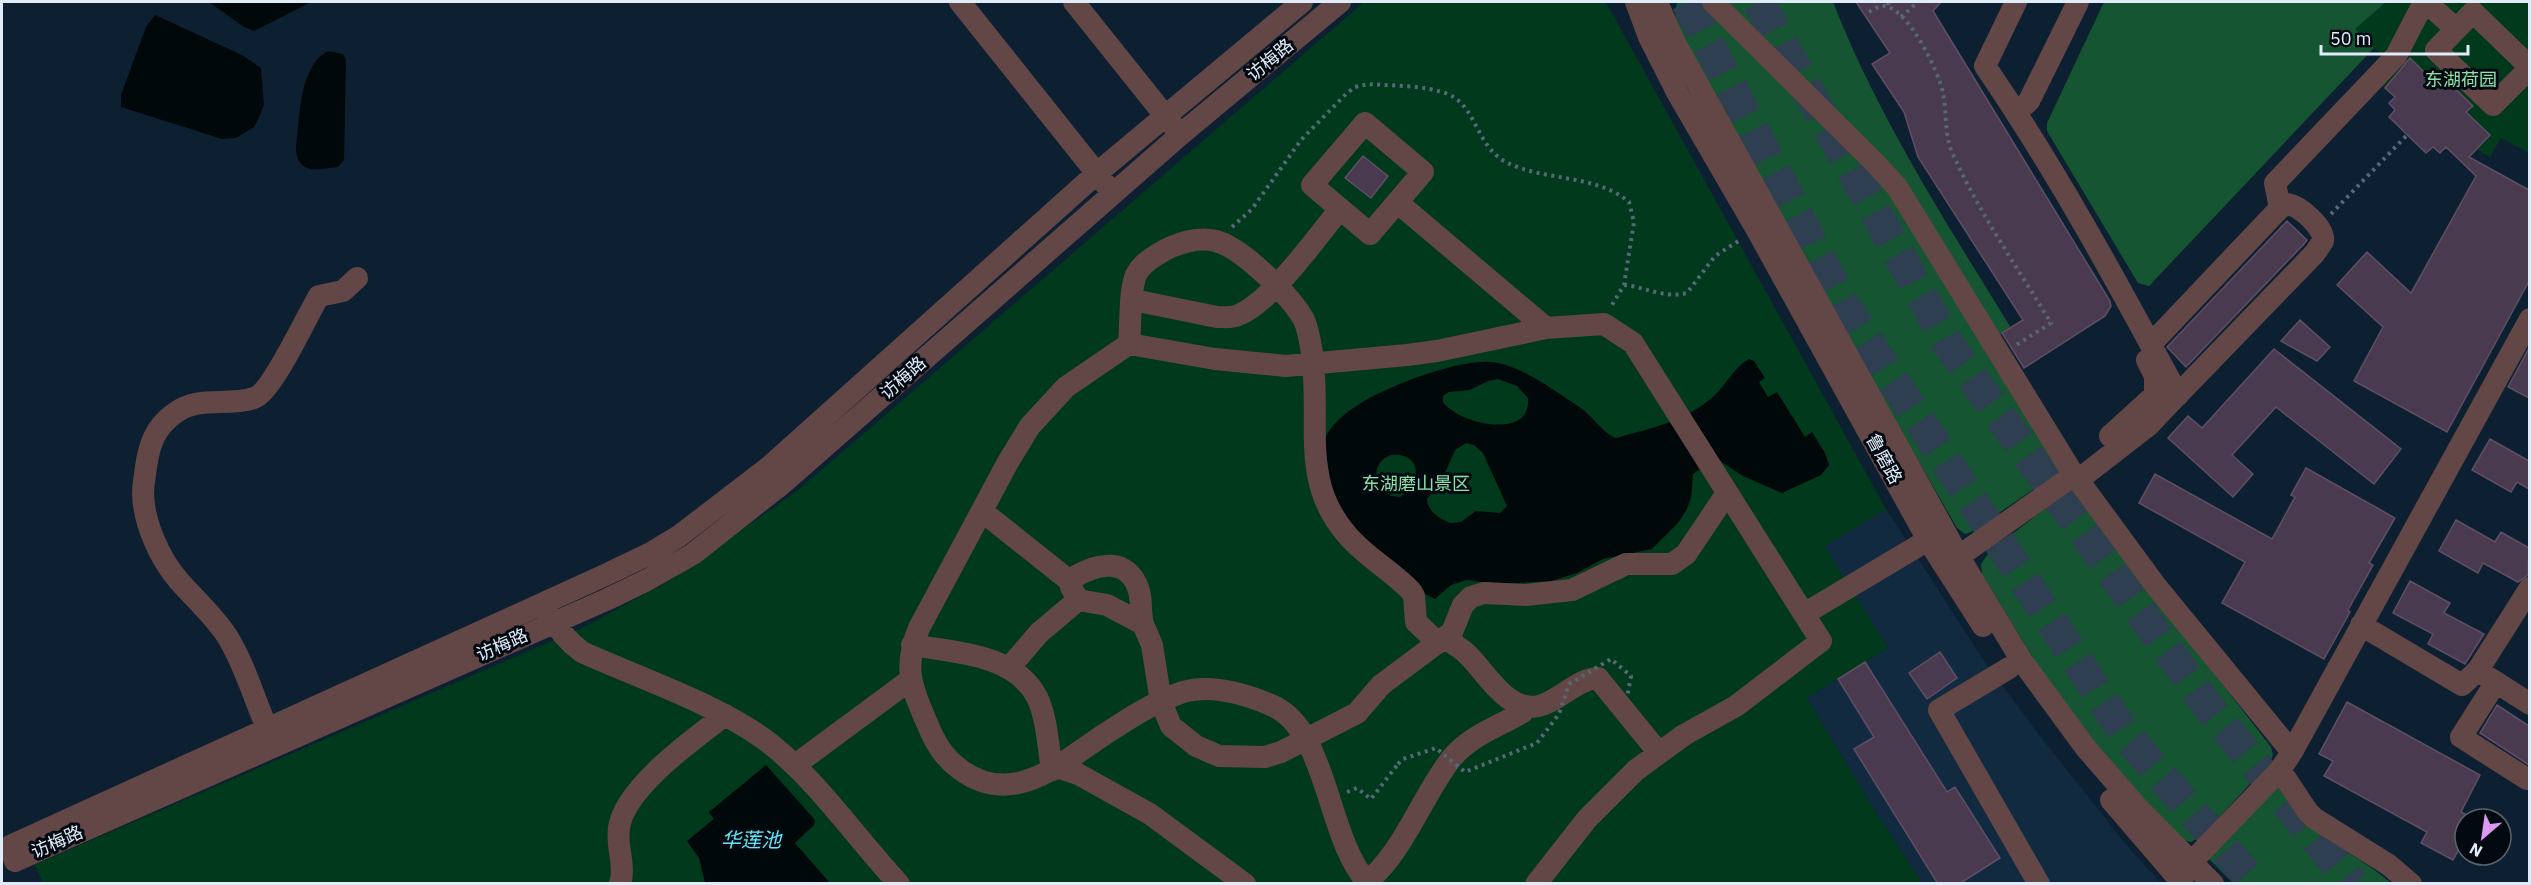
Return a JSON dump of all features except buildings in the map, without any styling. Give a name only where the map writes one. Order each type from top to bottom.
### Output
[{"type":"street","points":[[960,2],[1113,193]]},
{"type":"street","points":[[1074,2],[1180,135]]},
{"type":"street","name":"访梅路","points":[[776,475],[1096,174],[1302,2]]},
{"type":"street","name":"访梅路","points":[[7,854],[259,738],[549,612],[651,553],[776,475],[1340,2]]},
{"type":"street","name":"鲁磨路","points":[[1635,2],[1648,37],[1678,94],[1757,230],[1928,540],[1952,562],[2009,668],[2079,762],[2184,874]]},
{"type":"street","points":[[1657,2],[1673,39],[1952,562],[2057,711],[2138,808],[2184,874],[2213,884]]},
{"type":"street","points":[[1713,2],[1877,165],[1897,188],[2074,475],[2286,761],[2314,818],[2389,865],[2411,884]]},
{"type":"street","points":[[2016,2],[1986,66],[2017,112],[2149,351],[2178,394]]},
{"type":"street","points":[[2017,112],[2030,101],[2078,2]]},
{"type":"street","points":[[2280,208],[2275,183],[2396,56],[2425,2],[2456,29]]},
{"type":"street","points":[[2473,12],[2526,78],[2493,105],[2436,50],[2456,29],[2473,12]]},
{"type":"street","points":[[1365,123],[1423,171],[1370,234],[1340,209],[1312,185],[1365,123]]},
{"type":"street","points":[[1397,202],[1546,328]]},
{"type":"street","points":[[1952,562],[2149,424],[2315,252],[2323,237],[2318,227],[2296,206],[2288,204],[2280,208],[2149,351]]},
{"type":"street","points":[[1133,300],[1229,318],[1245,312],[1275,286],[1340,209]]},
{"type":"street","points":[[1130,344],[1136,277],[1144,264],[1176,245],[1200,239],[1216,241],[1229,247],[1248,261],[1292,302],[1305,322],[1314,364],[1316,400],[1314,457],[1317,480],[1327,507],[1349,538],[1411,591],[1415,600],[1416,622],[1441,641],[1465,652],[1508,697],[1527,706],[1542,705],[1585,682],[1598,678],[1659,753]]},
{"type":"street","points":[[259,738],[228,638],[171,572],[159,550],[144,504],[143,491],[148,452],[156,433],[167,419],[185,407],[201,402],[250,399],[262,394],[319,296],[343,291],[357,278]]},
{"type":"street","points":[[1527,706],[1523,712],[1477,736],[1451,759],[1391,854],[1367,883],[1349,857],[1306,739],[1290,715],[1261,701],[1206,689],[1184,692],[1118,725],[1055,768],[1036,778],[1002,785],[989,784],[970,776],[941,752],[927,726],[910,680],[909,667],[912,645],[1018,443],[1037,417],[1066,387],[1130,344],[1225,360],[1286,366],[1437,351],[1546,328],[1608,325],[1633,343],[1821,641],[1736,706],[1659,753],[1607,797],[1556,855],[1536,884]]},
{"type":"street","points":[[2184,874],[2286,761],[2528,327]]},
{"type":"street","points":[[2074,475],[2153,399],[2156,382],[2149,351]]},
{"type":"street","points":[[1008,668],[1075,591],[1076,576],[1095,566],[1110,564],[1116,566],[1127,573],[1137,584],[1140,594],[1136,615],[1152,645],[1161,702],[1167,720],[1180,735],[1196,746],[1219,756],[1266,758],[1357,713],[1381,685],[1454,629],[1467,600],[1478,594],[1526,595],[1572,590],[1626,564],[1672,564],[1686,554],[1727,493]]},
{"type":"street","points":[[983,512],[1075,591],[1098,602],[1136,615]]},
{"type":"street","points":[[1804,614],[1928,540]]},
{"type":"street","points":[[2528,779],[2461,737],[2487,676],[2521,622],[2529,588]]},
{"type":"street","points":[[549,612],[571,644],[582,652],[724,715],[764,740],[795,765],[899,884]]},
{"type":"street","points":[[2361,625],[2462,685],[2487,676]]},
{"type":"street","points":[[912,645],[986,659],[1008,668],[1024,680],[1037,697],[1055,768]]},
{"type":"street","points":[[2009,668],[1939,710],[2040,884]]},
{"type":"street","points":[[2487,676],[2529,704]]},
{"type":"street","points":[[795,765],[910,680]]},
{"type":"street","points":[[620,884],[622,870],[619,829],[625,809],[640,788],[681,749],[724,715]]},
{"type":"street","points":[[1055,768],[1078,774],[1150,814],[1245,884]]},
{"type":"path","points":[[1888,2],[1889,8]]},
{"type":"path","points":[[1901,17],[1918,2]]},
{"type":"path","points":[[1869,12],[1882,6],[1889,8],[1914,30],[1939,76],[1943,91],[1946,132],[1952,151],[1977,199],[2051,323],[2000,356]]},
{"type":"path","points":[[2318,227],[2407,135]]},
{"type":"path","points":[[1624,285],[1642,287],[1663,294],[1687,293],[1715,256],[1757,230]]},
{"type":"path","points":[[1329,798],[1357,788],[1371,799],[1403,759],[1436,748],[1465,772],[1537,743],[1559,714],[1569,684],[1611,659],[1631,676],[1627,698]]},
{"type":"shaded area","points":[[1886,509],[1982,658],[2128,847],[2161,883],[1922,883],[1807,698],[1888,648],[1824,546]]},
{"type":"green space","name":"东湖磨山景区","points":[[1364,2],[1606,2],[1886,509],[1825,546],[1888,648],[1807,698],[1922,883],[44,884],[34,865],[584,627],[669,581],[797,491]]},
{"type":"green space","points":[[1677,2],[1833,2],[1851,45],[1892,128],[1938,209],[2011,328],[1984,345],[2058,465],[2056,474],[1971,532],[1965,534],[1957,528],[1852,345],[1677,27],[1675,14]]},
{"type":"green space","points":[[2104,2],[2386,2],[2355,29],[2374,48],[2149,286],[2138,283],[2047,131],[2047,123]]},
{"type":"green space","name":"东湖荷园","points":[[2386,2],[2529,2],[2529,153],[2501,138],[2490,157],[2476,149],[2462,163],[2446,148],[2440,153],[2433,147],[2426,153],[2389,117],[2395,110],[2389,103],[2395,97],[2380,83],[2394,68],[2354,29]]},
{"type":"green space","points":[[2063,495],[2069,495],[2080,501],[2271,747],[2273,755],[2270,762],[2203,835],[2191,842],[2178,839],[2059,700],[1982,574],[1981,564],[1990,551]]},
{"type":"green space","points":[[2277,786],[2298,815],[2312,828],[2370,866],[2391,883],[2233,883],[2209,859]]},
{"type":"water","points":[[209,2],[311,2],[254,31],[244,27]]},
{"type":"water","points":[[155,15],[242,55],[261,68],[264,104],[254,127],[236,138],[222,139],[121,107],[121,95],[146,27]]},
{"type":"water","points":[[328,51],[343,54],[346,59],[344,160],[338,167],[315,169],[304,166],[297,155],[300,107],[311,68],[318,58]]},
{"type":"water","points":[[1749,359],[1754,361],[1765,378],[1759,382],[1768,397],[1777,392],[1805,437],[1812,432],[1825,453],[1829,465],[1821,475],[1782,493],[1714,460],[1693,474],[1691,498],[1686,511],[1677,524],[1652,549],[1603,559],[1577,573],[1551,581],[1499,584],[1466,580],[1451,585],[1435,599],[1425,594],[1362,539],[1333,497],[1324,441],[1328,432],[1334,424],[1359,404],[1423,375],[1468,363],[1503,364],[1551,388],[1582,409],[1616,438],[1668,423],[1692,412],[1714,396]],"holes":[[[1498,379],[1517,386],[1528,398],[1526,411],[1519,420],[1507,424],[1478,422],[1463,417],[1443,402],[1443,396],[1449,392],[1470,390]],[[1466,443],[1474,445],[1483,453],[1507,506],[1500,513],[1476,511],[1461,522],[1450,523],[1438,517],[1429,507],[1427,499],[1441,482],[1455,450]],[[1401,455],[1414,463],[1416,470],[1413,484],[1400,497],[1391,496],[1377,484],[1378,467],[1387,457]]]},
{"type":"water","name":"华莲池","points":[[766,765],[815,820],[814,825],[795,843],[830,883],[705,883],[699,858],[687,841],[714,819],[709,812]]},
{"type":"tunnel","points":[[1687,2],[1844,305],[2125,734],[2255,884]]},
{"type":"tunnel","points":[[1759,2],[1949,345],[2210,709],[2353,884]]}]
